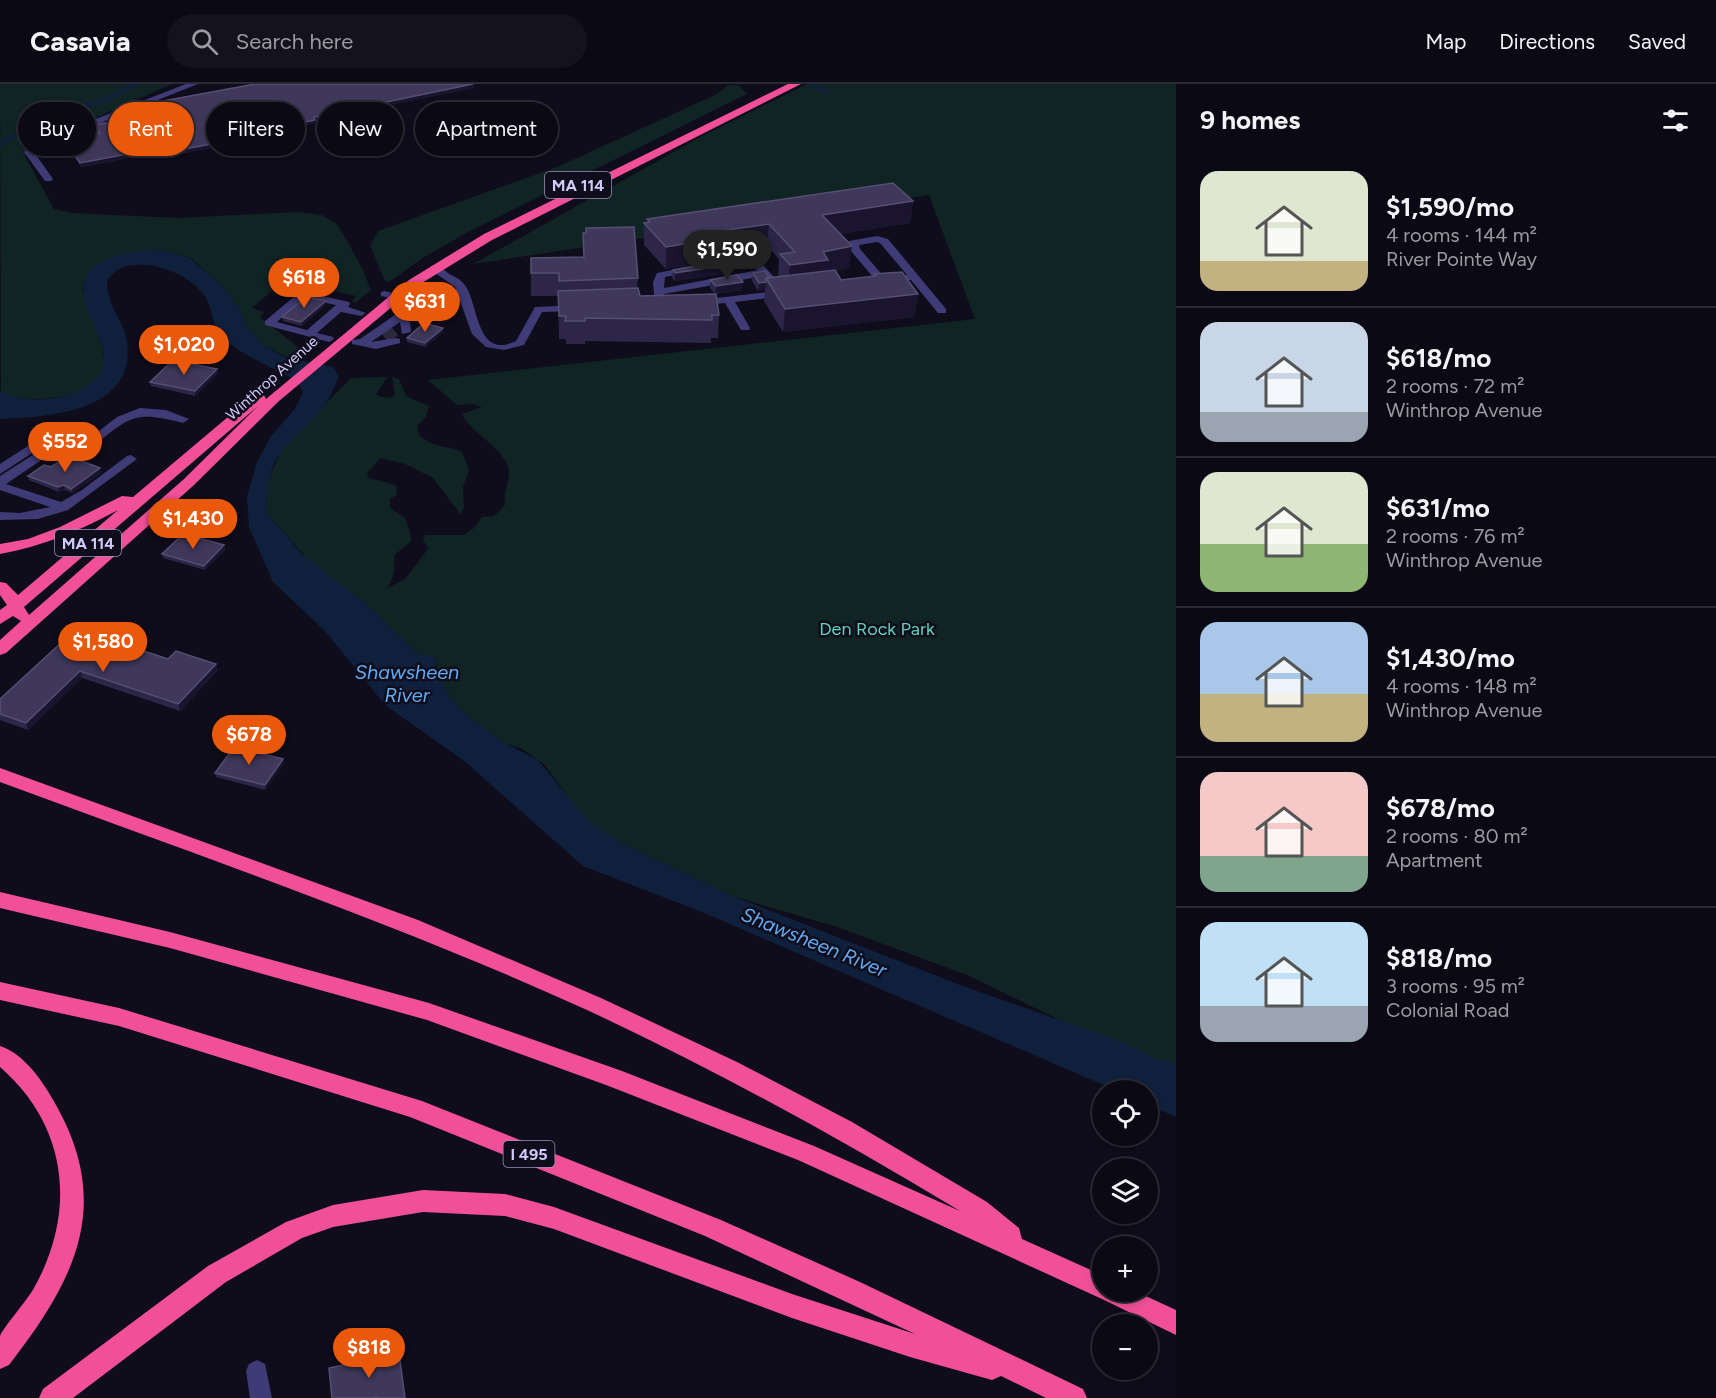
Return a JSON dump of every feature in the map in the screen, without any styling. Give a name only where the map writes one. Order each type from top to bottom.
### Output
[{"type":"highway","name":"Winthrop Avenue","points":[[0,619],[160,481],[287,381],[366,314],[430,266],[495,226],[779,84]]},
{"type":"highway","name":"Winthrop Avenue","points":[[430,266],[796,84]]},
{"type":"highway","name":"Winthrop Avenue","points":[[0,649],[165,504],[287,381]]},
{"type":"highway","points":[[0,549],[36,541],[80,525],[160,481]]},
{"type":"highway","points":[[0,587],[16,605],[26,626]]},
{"type":"highway","points":[[0,776],[411,926],[594,1004],[729,1069],[854,1135],[979,1210],[1031,1252]]},
{"type":"highway","points":[[0,900],[170,940],[429,1012],[734,1124],[806,1153],[1031,1252],[1092,1282]]},
{"type":"highway","name":"I 495","points":[[0,991],[119,1017],[414,1108],[713,1228],[851,1290],[1074,1398]]},
{"type":"highway","points":[[0,1055],[26,1078],[58,1125],[65,1145],[74,1190],[71,1229],[62,1260],[39,1304],[0,1356]]},
{"type":"highway","points":[[52,1398],[217,1274],[294,1230],[333,1216],[423,1201],[465,1201],[505,1205],[554,1218],[813,1313],[910,1345],[1035,1379]]},
{"type":"highway","points":[[1133,1302],[1176,1323]]},
{"type":"street","points":[[48,179],[29,152],[38,145],[195,84]]},
{"type":"street","points":[[914,278],[877,282],[855,250],[853,243],[877,239],[884,241],[942,311]]},
{"type":"street","points":[[748,259],[790,292],[666,305],[658,292],[661,275],[674,270],[748,259]]},
{"type":"street","points":[[430,266],[460,286],[477,334],[483,342],[490,345],[512,346],[524,342],[528,336],[530,319],[539,309],[593,307]]},
{"type":"street","points":[[658,292],[766,272]]},
{"type":"street","points":[[309,334],[345,304],[300,294],[269,323],[309,334],[335,340],[362,343],[391,332],[414,307]]},
{"type":"street","points":[[390,295],[409,299],[414,307]]},
{"type":"street","points":[[729,300],[745,328]]},
{"type":"street","points":[[362,343],[391,332],[414,307]]},
{"type":"street","points":[[339,308],[366,314]]},
{"type":"street","points":[[87,445],[130,413],[139,410],[149,409],[183,419]]},
{"type":"street","points":[[0,484],[64,439]]},
{"type":"street","points":[[0,460],[24,445],[43,440],[0,470]]},
{"type":"street","points":[[0,516],[45,513],[64,507],[131,459]]},
{"type":"street","points":[[0,484],[64,507]]},
{"type":"street","points":[[0,507],[14,510],[64,507]]},
{"type":"street","points":[[257,1371],[261,1398]]},
{"type":"green space","points":[[0,84],[172,84],[132,102],[108,102],[108,112],[96,118],[96,102],[18,102],[18,156],[25,156],[54,209],[72,213],[178,218],[297,212],[322,215],[338,225],[362,268],[371,290],[355,303],[352,301],[356,296],[285,280],[252,308],[264,312],[260,317],[298,347],[292,359],[264,346],[246,326],[239,307],[222,286],[191,258],[156,249],[109,259],[97,265],[82,288],[103,351],[102,372],[93,383],[80,391],[64,396],[29,399],[1,393]]},
{"type":"green space","name":"Den Rock Park","points":[[807,84],[1176,84],[1176,1068],[1066,1023],[967,975],[837,927],[735,897],[619,842],[590,823],[544,764],[522,749],[505,743],[466,715],[452,700],[437,673],[436,658],[418,654],[364,602],[310,562],[266,512],[267,482],[283,447],[351,378],[387,377],[376,395],[387,398],[395,396],[392,377],[399,379],[406,396],[429,406],[426,417],[417,426],[419,435],[434,444],[462,452],[469,470],[463,487],[464,507],[461,515],[433,478],[405,464],[381,458],[367,473],[369,478],[396,485],[397,495],[390,499],[390,508],[405,518],[411,536],[411,542],[394,555],[394,573],[388,588],[405,579],[428,549],[423,539],[425,535],[464,535],[473,529],[482,517],[494,516],[505,505],[509,474],[507,464],[497,450],[466,421],[462,414],[482,407],[473,404],[457,405],[428,380],[975,319],[929,195],[473,264],[706,134]]},
{"type":"green space","points":[[729,85],[740,86],[747,94],[468,232],[421,259],[389,282],[385,281],[370,246],[378,231],[557,167],[715,95]]},
{"type":"water","name":"Shawsheen River","points":[[156,249],[190,258],[222,286],[239,307],[246,326],[264,346],[285,357],[333,367],[339,377],[324,406],[280,453],[275,463],[267,491],[266,512],[302,554],[364,602],[418,654],[434,657],[437,660],[435,668],[450,697],[466,715],[505,743],[538,760],[586,818],[619,842],[735,897],[960,985],[1122,1042],[1159,1060],[1176,1064],[1176,1117],[1158,1109],[1158,1080],[1092,1080],[704,913],[583,866],[463,760],[385,705],[325,631],[273,582],[249,527],[247,496],[257,462],[271,436],[295,409],[303,392],[297,381],[247,355],[222,337],[204,295],[197,287],[178,274],[154,266],[131,265],[117,270],[107,280],[112,306],[127,341],[126,365],[118,383],[104,396],[86,406],[65,412],[0,419],[0,391],[27,399],[61,397],[77,392],[100,374],[104,360],[103,351],[87,307],[83,286],[86,277],[98,264],[127,253]]},
{"type":"building","points":[[255,84],[473,84],[386,102],[317,102],[315,120],[305,122],[305,102],[206,102],[206,145],[194,147],[194,102],[157,102]]},
{"type":"building","points":[[108,122],[108,156],[117,156],[80,163],[76,156],[96,156],[96,134],[100,133],[96,125]]},
{"type":"building","points":[[893,183],[913,201],[822,215],[852,246],[823,252],[828,260],[790,265],[780,254],[795,252],[769,224],[714,232],[719,238],[666,247],[644,223],[650,222],[647,219]]},
{"type":"building","points":[[634,227],[638,278],[559,281],[559,273],[531,273],[531,258],[584,257],[583,233],[586,233],[586,228]]},
{"type":"building","points":[[725,260],[729,265],[675,273],[673,270]]},
{"type":"building","points":[[835,270],[841,280],[902,272],[918,294],[785,309],[766,278]]},
{"type":"building","points":[[765,271],[770,278],[766,278],[766,282],[759,283],[753,273]]},
{"type":"building","points":[[737,275],[743,282],[716,286],[710,280]]},
{"type":"building","points":[[638,288],[640,296],[716,294],[719,315],[712,315],[712,320],[585,318],[585,321],[565,321],[566,316],[559,316],[558,291]]},
{"type":"building","points":[[306,297],[326,301],[301,322],[282,317]]},
{"type":"building","points":[[424,323],[443,328],[425,343],[407,338]]},
{"type":"building","points":[[173,360],[217,369],[195,391],[150,382]]},
{"type":"building","points":[[68,456],[100,468],[71,489],[64,485],[58,487],[28,476],[44,465],[51,467]]},
{"type":"building","points":[[183,534],[224,545],[204,566],[162,554]]},
{"type":"building","points":[[76,629],[168,659],[176,651],[216,664],[178,704],[80,671],[26,723],[0,714],[0,699]]},
{"type":"building","points":[[234,747],[283,759],[265,785],[215,773]]},
{"type":"building","points":[[399,1353],[405,1398],[332,1398],[329,1368]]},
{"type":"waterway","points":[[0,144],[19,133],[26,123],[47,118],[58,110],[101,102],[136,84]]},
{"type":"waterway","points":[[811,84],[827,93]]},
{"type":"tunnel","points":[[385,338],[396,329]]}]
